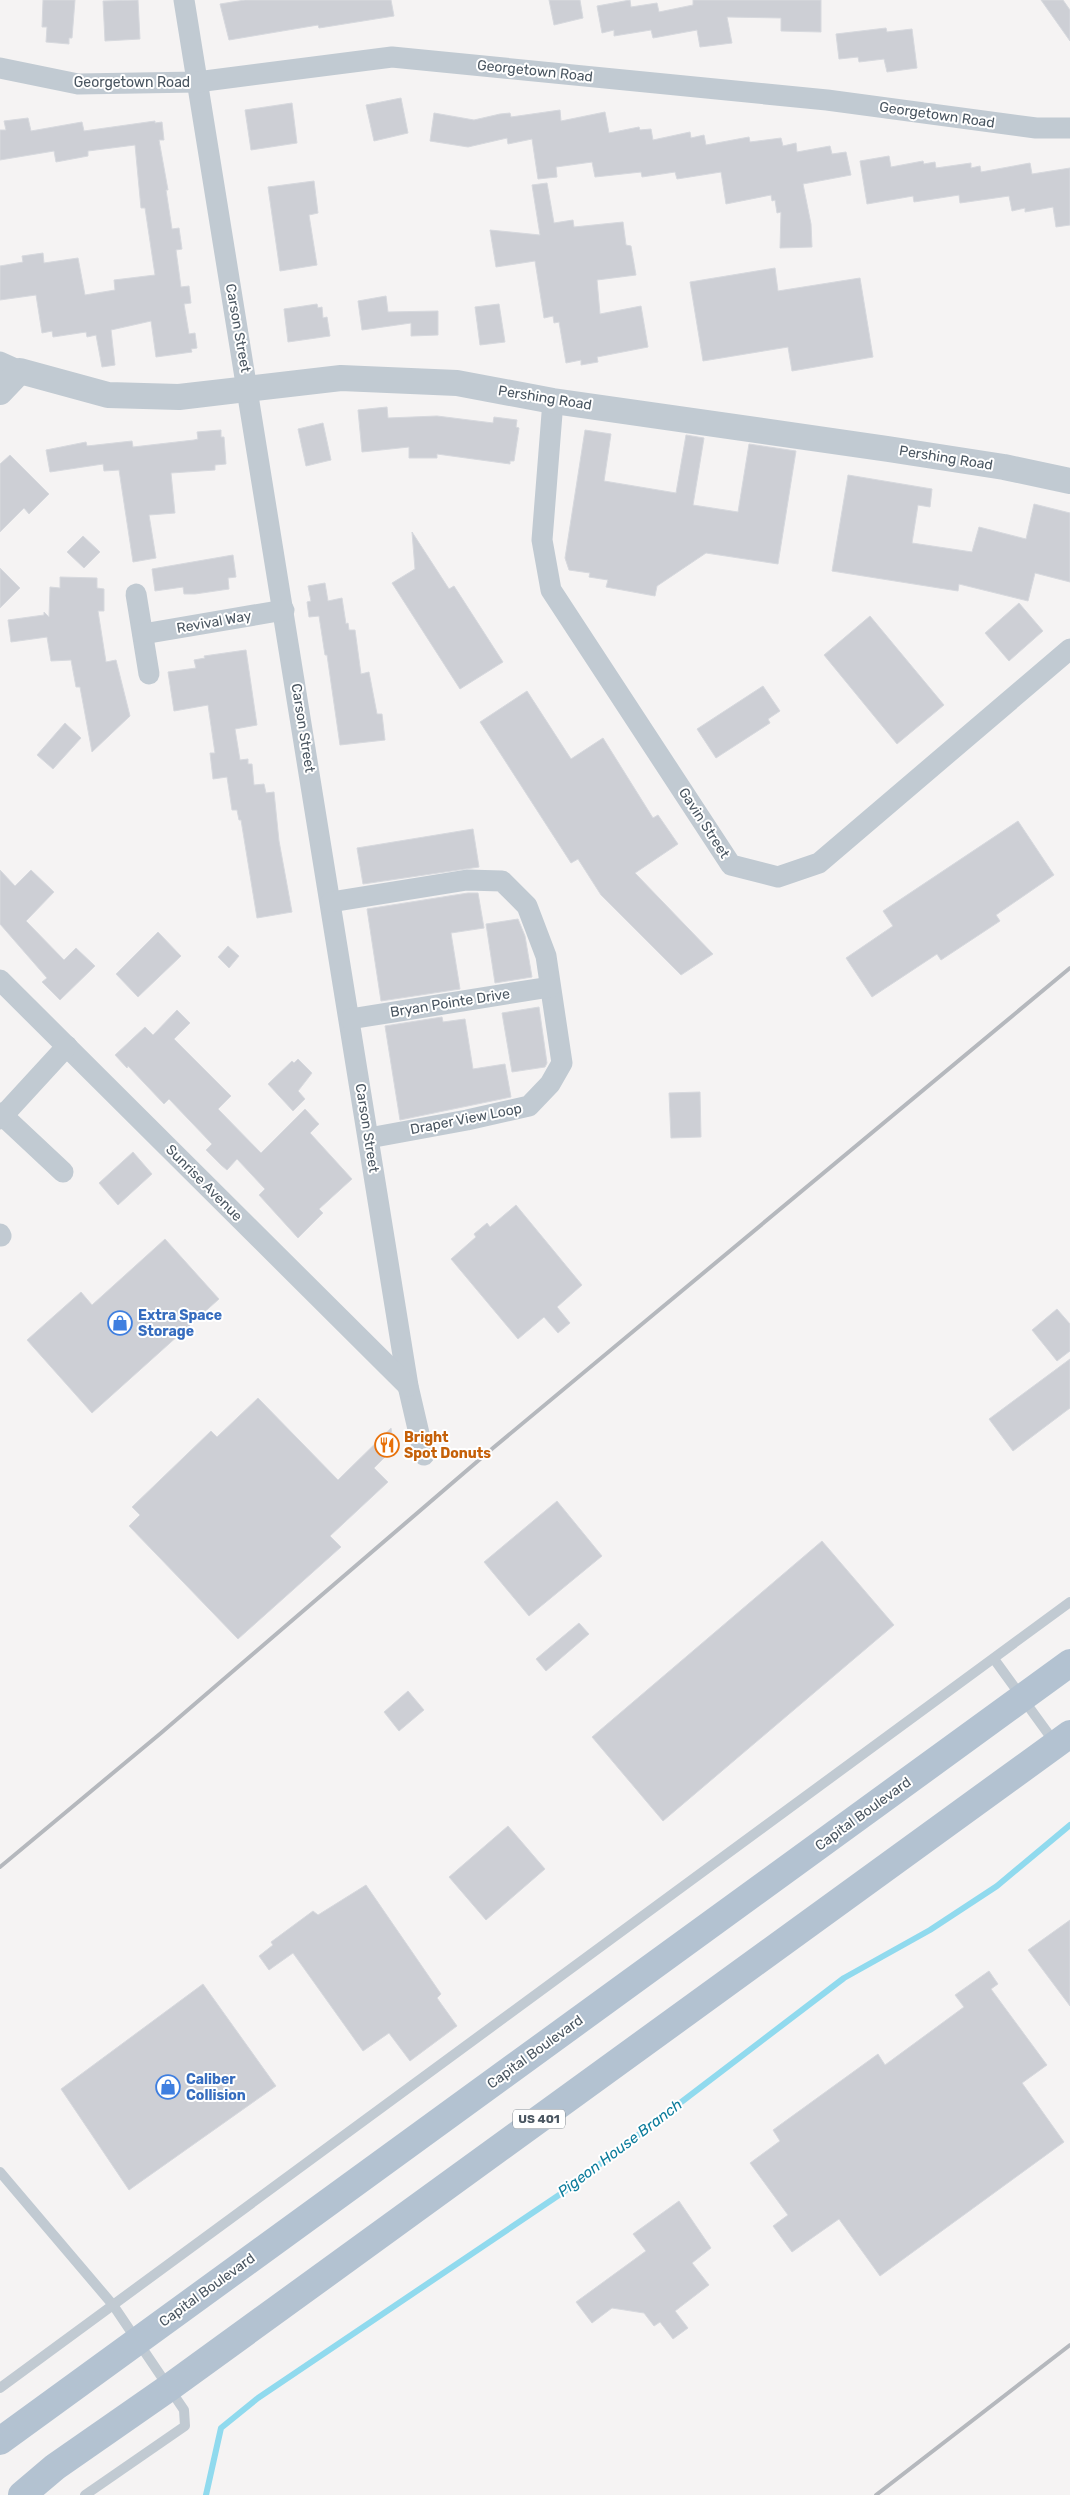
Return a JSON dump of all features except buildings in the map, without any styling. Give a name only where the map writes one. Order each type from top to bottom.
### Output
[{"type":"main road","name":"Capital Boulevard","points":[[0,2441],[1070,1663]]},
{"type":"main road","name":"US 401","points":[[22,2495],[55,2467],[170,2387],[1063,1739]]},
{"type":"street","name":"Carson Street","points":[[184,0],[249,390],[408,1386],[424,1455]]},
{"type":"street","name":"Georgetown Road","points":[[0,68],[78,84],[197,82],[392,57],[827,100],[1036,128],[1070,128]]},
{"type":"street","name":"Pershing Road","points":[[10,367],[108,395],[179,397],[341,378],[457,383],[554,401],[888,448],[998,466],[1070,481]]},
{"type":"street","points":[[0,392],[10,367]]},
{"type":"street","name":"Gavin Street","points":[[554,401],[542,540],[551,590],[731,865],[778,877],[818,862],[1070,649]]},
{"type":"street","points":[[136,594],[149,674]]},
{"type":"street","name":"Revival Way","points":[[143,634],[284,610]]},
{"type":"street","name":"Draper View Loop","points":[[331,902],[467,880],[502,881],[528,906],[546,956],[562,1062],[550,1084],[529,1106],[467,1120],[369,1138]]},
{"type":"street","name":"Sunrise Avenue","points":[[0,980],[408,1386]]},
{"type":"street","name":"Bryan Pointe Drive","points":[[350,1019],[550,987]]},
{"type":"street","points":[[63,1172],[1,1116],[67,1046]]},
{"type":"lane","points":[[0,2388],[1070,1602]]},
{"type":"lane","points":[[994,1658],[1022,1698],[1063,1739]]},
{"type":"lane","points":[[0,2172],[112,2305],[184,2410],[185,2426],[84,2495]]},
{"type":"waterway","name":"Pigeon House Branch","points":[[206,2495],[221,2428],[258,2398],[562,2193],[844,1978],[930,1930],[997,1886],[1070,1825]]},
{"type":"railway","points":[[0,1867],[161,1733],[493,1448],[1070,968]]},
{"type":"railway","points":[[876,2495],[1070,2345]]},
{"type":"place","name":"Extra Space Storage","points":[[120,1323]]},
{"type":"place","name":"Bright Spot Donuts","points":[[387,1445]]},
{"type":"place","name":"Caliber Collision","points":[[168,2087]]}]
